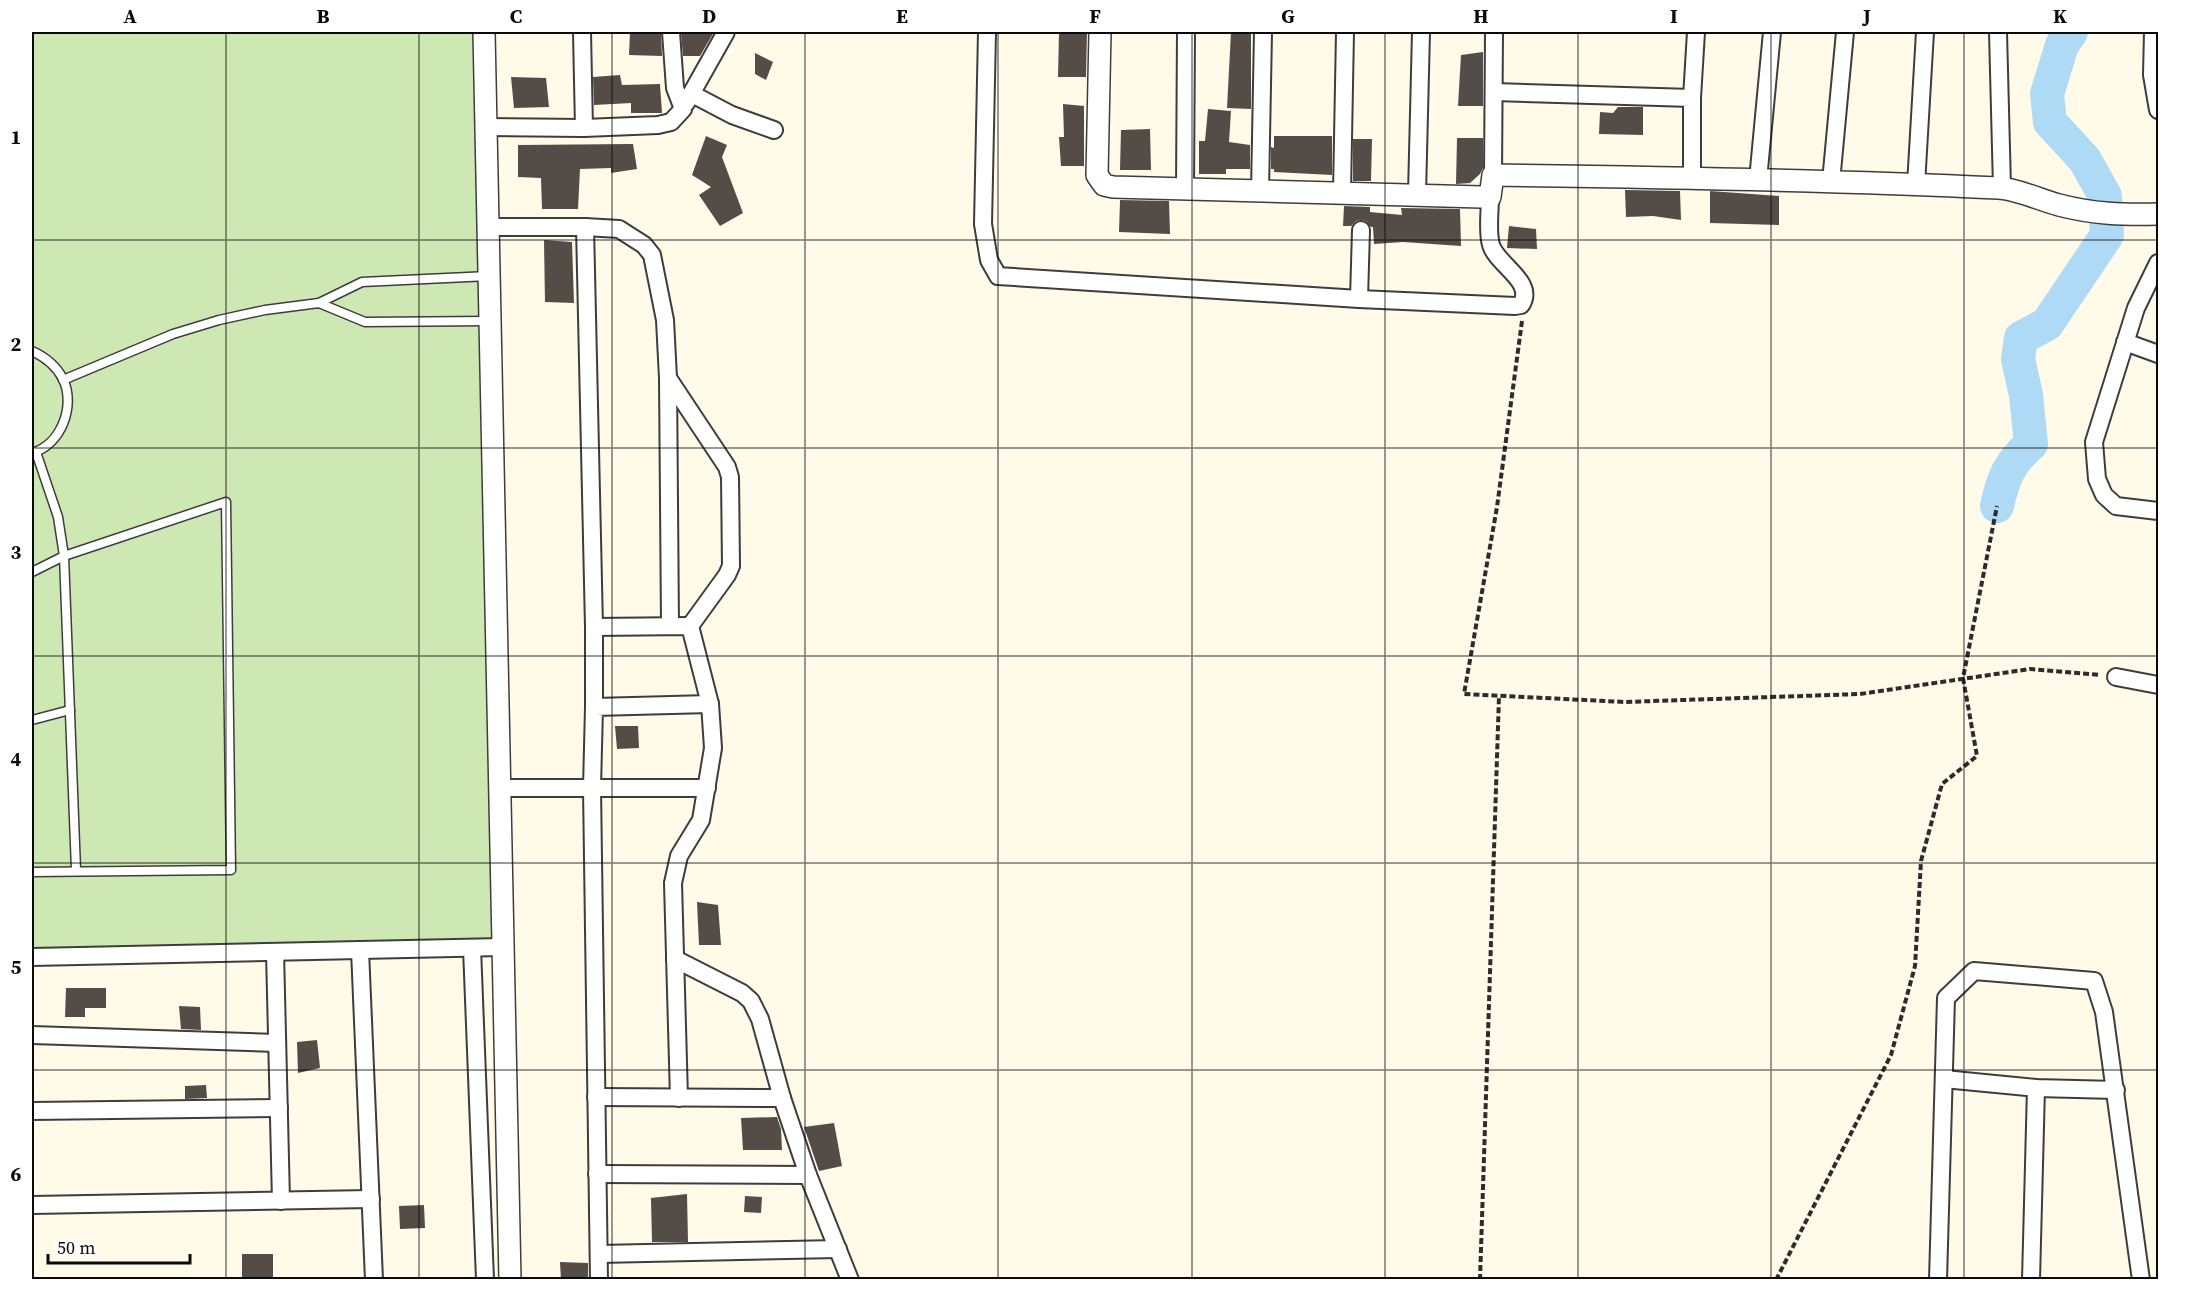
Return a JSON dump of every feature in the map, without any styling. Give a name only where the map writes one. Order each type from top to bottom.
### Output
[{"type":"street","points":[[484,32],[510,1280]]},
{"type":"street","points":[[582,32],[584,128]]},
{"type":"street","points":[[671,32],[675,88],[683,109]]},
{"type":"street","points":[[486,127],[584,128],[658,125],[671,122],[683,109],[726,32]]},
{"type":"street","points":[[987,32],[983,224],[989,260],[998,276],[1359,299],[1515,306],[1521,305],[1525,299],[1524,288],[1495,254],[1491,243],[1494,32]]},
{"type":"street","points":[[1100,32],[1097,175],[1104,185],[1113,188],[1490,197]]},
{"type":"street","points":[[1185,189],[1186,32]]},
{"type":"street","points":[[1260,190],[1263,32]]},
{"type":"street","points":[[1342,192],[1345,32]]},
{"type":"street","points":[[1417,194],[1421,32]]},
{"type":"street","points":[[1692,178],[1692,98],[1696,32]]},
{"type":"street","points":[[1758,180],[1772,32]]},
{"type":"street","points":[[1831,182],[1845,32]]},
{"type":"street","points":[[1916,185],[1925,32]]},
{"type":"street","points":[[1998,32],[2002,188]]},
{"type":"street","points":[[2153,32],[2158,110]]},
{"type":"street","points":[[1494,92],[1692,98]]},
{"type":"street","points":[[692,94],[732,115],[774,130]]},
{"type":"street","points":[[1492,175],[1692,178],[2002,188],[2061,206],[2117,215],[2158,214]]},
{"type":"street","points":[[488,227],[619,229],[644,245],[652,255],[665,320],[668,378],[670,626]]},
{"type":"street","points":[[585,227],[594,627],[592,788],[599,1280]]},
{"type":"street","points":[[1359,299],[1361,230]]},
{"type":"street","points":[[2158,263],[2136,308],[2094,442],[2097,479],[2104,495],[2116,506],[2158,511]]},
{"type":"street","points":[[2125,342],[2158,354]]},
{"type":"street","points":[[668,378],[723,459],[730,477],[731,566],[727,576],[690,626]]},
{"type":"street","points":[[594,627],[690,626]]},
{"type":"street","points":[[679,1098],[674,878],[679,856],[701,820],[713,748],[710,704],[690,626]]},
{"type":"street","points":[[2116,677],[2158,685]]},
{"type":"street","points":[[594,707],[710,704]]},
{"type":"street","points":[[498,788],[707,788]]},
{"type":"street","points":[[32,957],[502,947]]},
{"type":"street","points":[[472,948],[485,1280]]},
{"type":"street","points":[[360,950],[374,1280]]},
{"type":"street","points":[[275,952],[280,1200]]},
{"type":"street","points":[[675,959],[742,993],[751,1001],[760,1019],[782,1098],[808,1175],[850,1280]]},
{"type":"street","points":[[1938,1280],[1946,998],[1974,970],[2094,981],[2104,1012],[2141,1280]]},
{"type":"street","points":[[32,1035],[276,1043]]},
{"type":"street","points":[[1944,1080],[2036,1088],[2116,1090]]},
{"type":"street","points":[[2031,1280],[2036,1088]]},
{"type":"street","points":[[596,1096],[782,1098]]},
{"type":"street","points":[[32,1111],[279,1108]]},
{"type":"street","points":[[597,1174],[808,1175]]},
{"type":"street","points":[[32,1204],[371,1199]]},
{"type":"street","points":[[599,1254],[838,1249]]},
{"type":"lane","points":[[63,380],[142,346],[219,320],[265,310],[319,303],[362,282],[490,276]]},
{"type":"lane","points":[[319,303],[365,322],[491,321]]},
{"type":"lane","points":[[32,351],[42,355],[54,366],[63,380],[67,394],[64,422],[53,439],[34,453],[58,517],[64,556],[76,870]]},
{"type":"lane","points":[[32,572],[64,556],[226,502],[231,870],[32,872]]},
{"type":"lane","points":[[32,720],[70,710]]},
{"type":"path","points":[[1525,299],[1497,507],[1464,694],[1625,702],[1848,694],[2030,669],[2116,677]]},
{"type":"path","points":[[1776,1280],[1890,1055],[1914,966],[1922,861],[1942,784],[1977,756],[1963,678],[1997,506]]},
{"type":"path","points":[[1480,1280],[1499,696]]},
{"type":"green space","points":[[32,32],[478,32],[496,938],[32,948]]},
{"type":"building","points":[[630,32],[661,32],[662,56],[629,55]]},
{"type":"building","points":[[681,32],[714,32],[700,56],[683,56]]},
{"type":"building","points":[[1059,32],[1087,32],[1086,77],[1058,77]]},
{"type":"building","points":[[1231,32],[1251,32],[1251,109],[1227,108]]},
{"type":"building","points":[[1483,52],[1483,106],[1458,106],[1461,55]]},
{"type":"building","points":[[755,53],[773,62],[766,80],[755,74]]},
{"type":"building","points":[[620,75],[622,85],[660,84],[662,113],[631,113],[631,103],[594,105],[593,77]]},
{"type":"building","points":[[511,77],[546,78],[549,107],[514,108]]},
{"type":"building","points":[[1063,104],[1084,106],[1084,166],[1061,166],[1059,137],[1064,137]]},
{"type":"building","points":[[1618,107],[1643,107],[1643,135],[1599,134],[1600,112],[1613,113]]},
{"type":"building","points":[[1208,109],[1231,111],[1229,142],[1250,145],[1250,169],[1226,169],[1226,174],[1199,174],[1199,141],[1205,141]]},
{"type":"building","points":[[1150,129],[1151,170],[1120,170],[1121,130]]},
{"type":"building","points":[[706,136],[727,145],[722,157],[743,213],[720,226],[699,195],[711,187],[692,175]]},
{"type":"building","points":[[1274,136],[1332,136],[1332,175],[1274,172],[1274,169],[1271,169],[1271,147],[1274,148]]},
{"type":"building","points":[[1457,138],[1483,138],[1483,168],[1470,183],[1456,184]]},
{"type":"building","points":[[1353,139],[1372,139],[1371,181],[1353,181]]},
{"type":"building","points":[[633,144],[637,169],[611,173],[611,168],[580,169],[578,209],[542,209],[541,178],[518,177],[518,145]]},
{"type":"building","points":[[1625,190],[1680,191],[1681,220],[1653,216],[1626,217]]},
{"type":"building","points":[[1710,191],[1779,196],[1779,225],[1710,223]]},
{"type":"building","points":[[1120,200],[1169,201],[1170,234],[1119,232]]},
{"type":"building","points":[[1344,206],[1370,207],[1370,212],[1402,215],[1401,208],[1460,209],[1461,246],[1403,242],[1374,244],[1373,227],[1366,221],[1356,221],[1351,226],[1343,226]]},
{"type":"building","points":[[1509,226],[1536,229],[1537,249],[1507,248]]},
{"type":"building","points":[[544,240],[572,242],[574,303],[545,302]]},
{"type":"building","points":[[615,726],[638,726],[639,748],[617,749]]},
{"type":"building","points":[[697,902],[718,905],[721,945],[699,945]]},
{"type":"building","points":[[66,988],[106,988],[106,1008],[85,1008],[85,1017],[65,1017]]},
{"type":"building","points":[[179,1006],[200,1007],[201,1030],[181,1029]]},
{"type":"building","points":[[317,1040],[320,1068],[298,1073],[297,1042]]},
{"type":"building","points":[[206,1085],[207,1098],[185,1099],[185,1086]]},
{"type":"building","points":[[777,1117],[781,1129],[782,1150],[743,1150],[741,1118]]},
{"type":"building","points":[[834,1123],[842,1166],[819,1171],[804,1127]]},
{"type":"building","points":[[687,1194],[688,1242],[652,1242],[651,1198]]},
{"type":"building","points":[[745,1196],[762,1197],[761,1213],[744,1212]]},
{"type":"building","points":[[424,1205],[425,1228],[400,1229],[399,1206]]},
{"type":"building","points":[[242,1254],[273,1254],[273,1280],[242,1280]]},
{"type":"building","points":[[560,1262],[588,1263],[588,1280],[561,1280]]},
{"type":"waterway","points":[[1997,506],[2008,472],[2017,458],[2031,444],[2026,395],[2018,359],[2021,338],[2047,324],[2107,235],[2105,196],[2085,160],[2050,122],[2047,94],[2062,45],[2071,32]]}]
